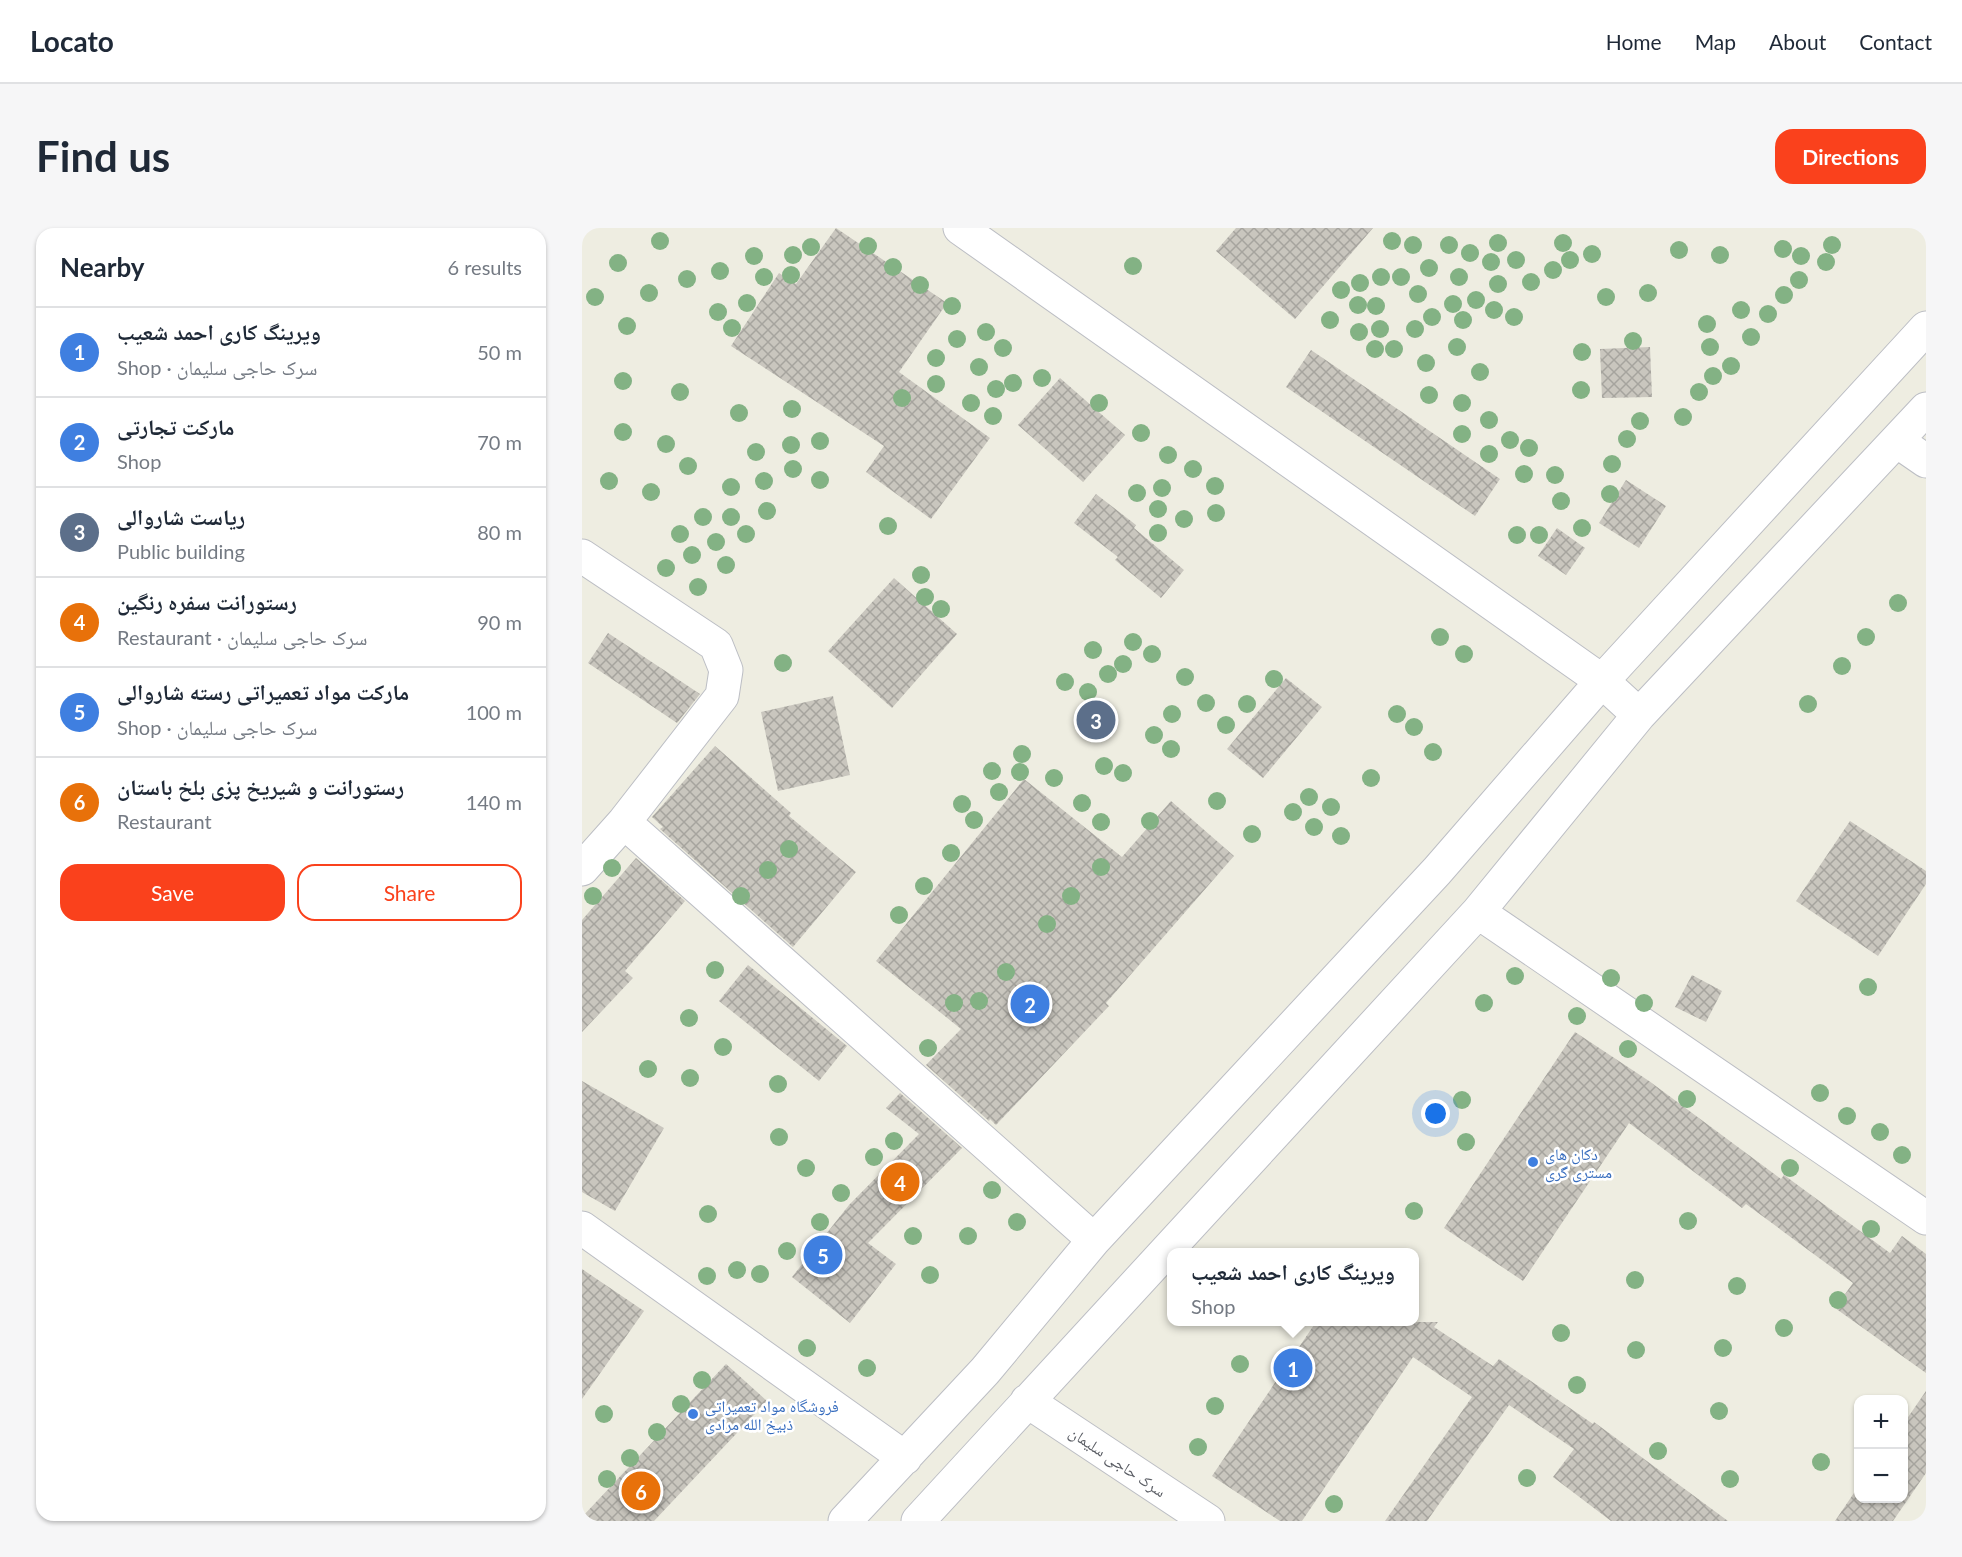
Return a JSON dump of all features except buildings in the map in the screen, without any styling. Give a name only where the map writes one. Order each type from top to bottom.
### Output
[{"type":"street","points":[[960,228],[1602,681],[1639,715]]},
{"type":"street","points":[[845,1521],[985,1371],[1094,1239],[1437,871],[1602,681],[1926,328]]},
{"type":"street","points":[[1168,1248],[1478,912],[1639,715],[1926,409]]},
{"type":"street","points":[[1897,441],[1926,461]]},
{"type":"street","points":[[582,556],[716,645],[726,670],[722,696],[624,822],[582,869]]},
{"type":"street","points":[[624,822],[1094,1239]]},
{"type":"street","points":[[1478,912],[1926,1218]]},
{"type":"street","points":[[582,1228],[905,1458]]},
{"type":"street","points":[[918,1521],[1167,1249]]},
{"type":"street","name":"سرک حاجی سلیمان","points":[[1027,1401],[1209,1521]]},
{"type":"place","name":"ریاست شاروالی","points":[[1096,720]]},
{"type":"place","name":"مارکت تجارتی","points":[[1030,1004]]},
{"type":"place","name":"دکان های مستری گری","points":[[1533,1162]]},
{"type":"place","name":"رستورانت سفره رنگین","points":[[900,1182]]},
{"type":"place","name":"مارکت مواد تعمیراتی رسته شاروالی","points":[[823,1255]]},
{"type":"place","name":"ویرینگ کاری احمد شعیب","points":[[1293,1368]]},
{"type":"place","name":"فروشگاه مواد تعمیراتی ذبیخ الله مرادی","points":[[693,1414]]},
{"type":"place","name":"رستورانت و شیریخ پزی بلخ باستان","points":[[641,1491]]}]
